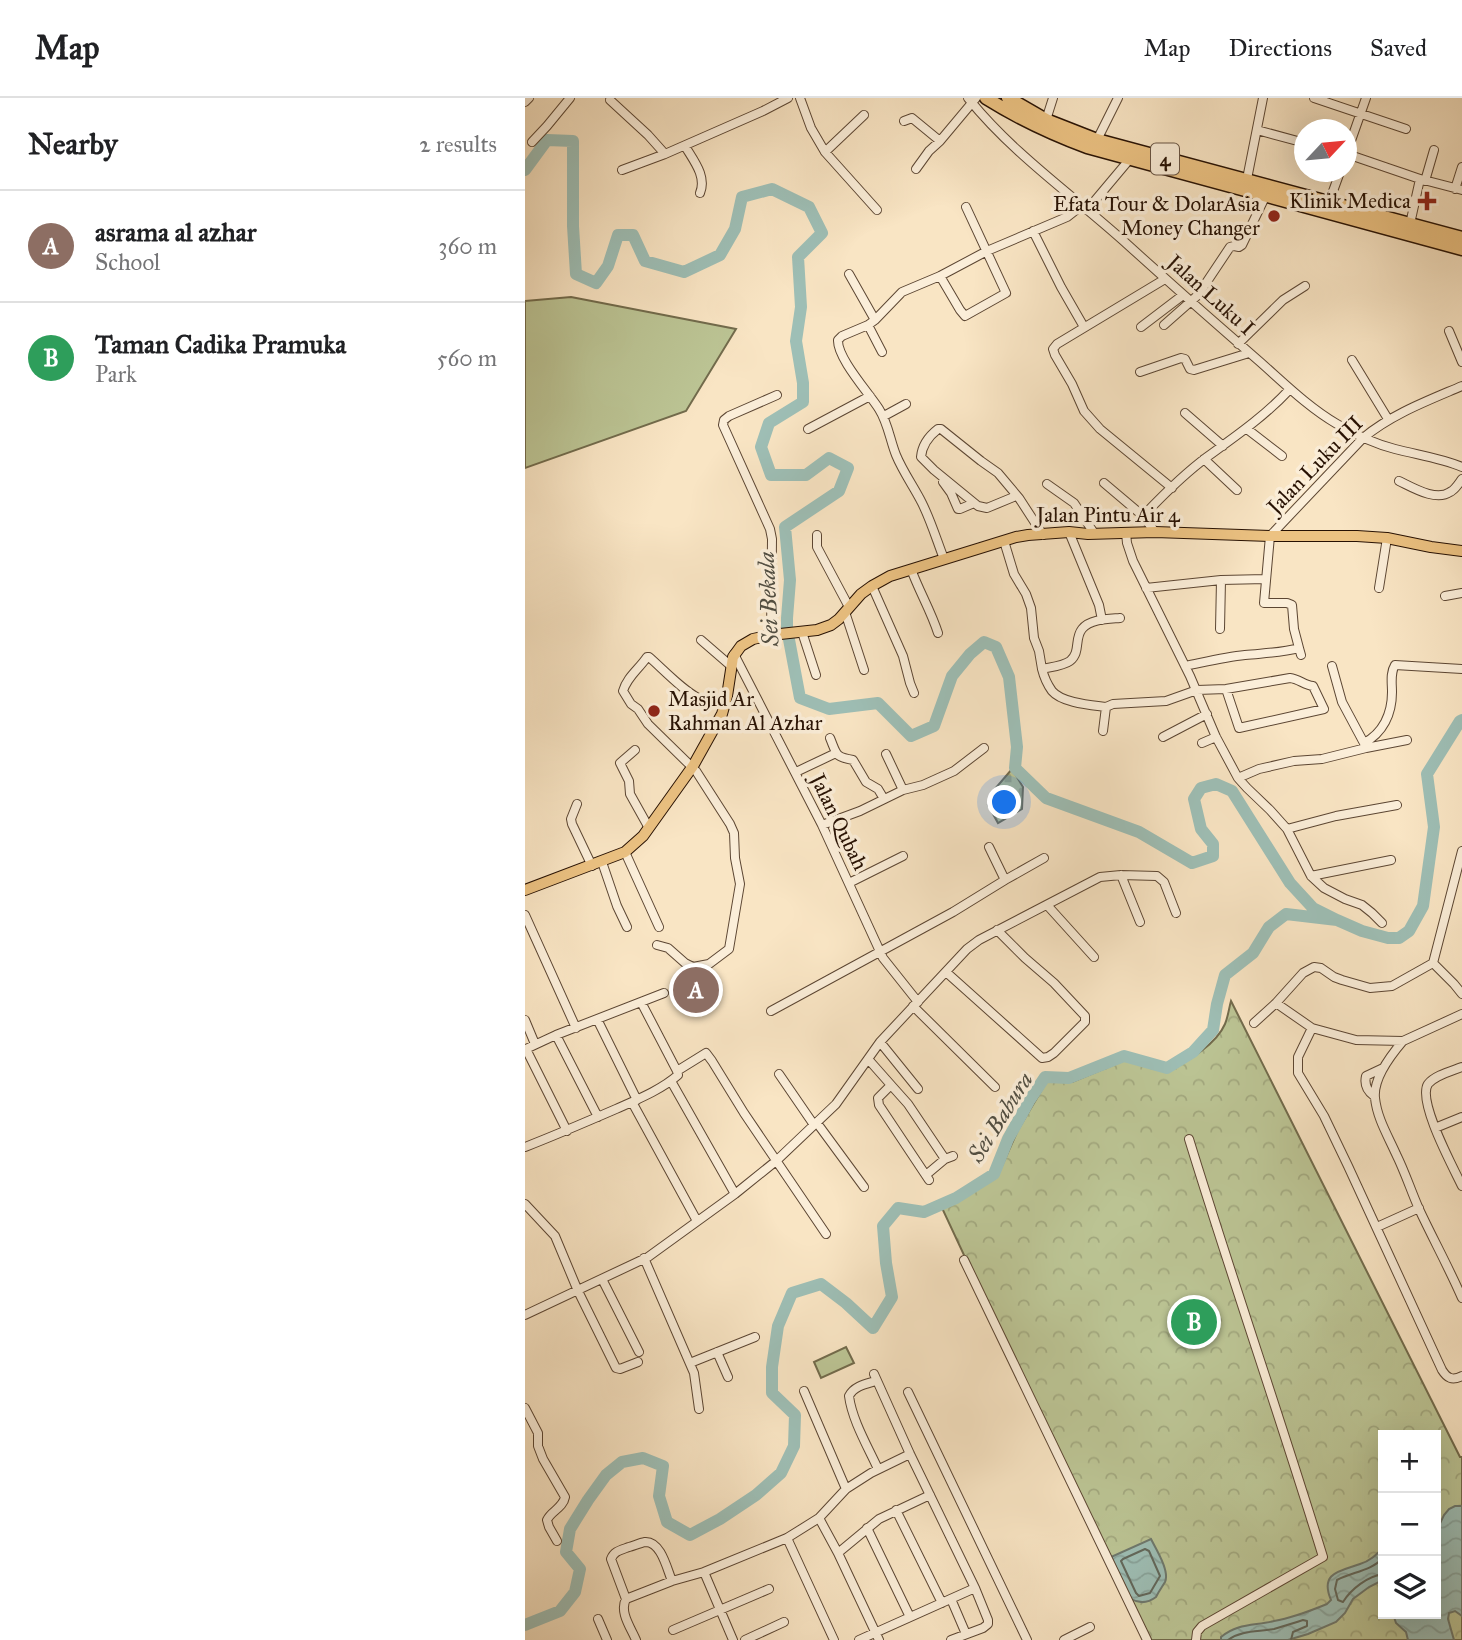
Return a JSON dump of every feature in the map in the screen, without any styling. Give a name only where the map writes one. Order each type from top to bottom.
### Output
[{"type":"highway","name":"4","points":[[986,98],[1031,124],[1087,147],[1266,195],[1410,224],[1462,238]]},
{"type":"highway","name":"4","points":[[1008,98],[1046,120],[1097,140],[1247,179],[1462,249]]},
{"type":"main road","name":"Jalan Pintu Air 4","points":[[734,654],[747,642],[775,634],[817,630],[831,625],[872,586],[890,576],[1016,537],[1069,532],[1357,536],[1387,538],[1462,551]]},
{"type":"main road","points":[[525,890],[597,864],[625,852],[636,843],[693,766],[722,715],[734,654]]},
{"type":"street","points":[[525,102],[529,98]]},
{"type":"street","points":[[531,142],[570,98]]},
{"type":"street","points":[[622,170],[685,146],[788,98]]},
{"type":"street","points":[[800,98],[811,128],[825,152],[877,210]]},
{"type":"street","points":[[1046,120],[1053,98]]},
{"type":"street","points":[[1097,140],[1118,98]]},
{"type":"street","points":[[1247,179],[1263,98]]},
{"type":"street","points":[[1314,98],[1406,129]]},
{"type":"street","points":[[1357,122],[1366,98]]},
{"type":"street","points":[[610,100],[666,154]]},
{"type":"street","points":[[916,169],[972,100]]},
{"type":"street","name":"Jalan Luku I","points":[[972,100],[999,134],[1320,414],[1363,438],[1387,447],[1462,467]]},
{"type":"street","points":[[825,152],[864,115]]},
{"type":"street","points":[[904,121],[910,117],[915,119],[940,141]]},
{"type":"street","points":[[1257,130],[1294,140]]},
{"type":"street","points":[[685,146],[701,174],[703,186],[700,192]]},
{"type":"street","points":[[1410,224],[1434,150]]},
{"type":"street","points":[[1357,157],[1458,190],[1462,167]]},
{"type":"street","points":[[944,559],[923,505],[902,469],[884,416],[853,373],[838,340],[871,323],[902,292],[1084,208],[1129,159]]},
{"type":"street","points":[[1328,207],[1337,182]]},
{"type":"street","points":[[1164,325],[1202,290],[1230,247],[1242,245],[1266,195]]},
{"type":"street","points":[[940,276],[966,316],[1006,293],[966,208]]},
{"type":"street","points":[[1033,231],[1084,327]]},
{"type":"street","points":[[849,274],[882,352]]},
{"type":"street","points":[[1165,279],[1084,327],[1053,349],[1080,404],[1100,429],[1172,488]]},
{"type":"street","points":[[1238,344],[1283,300],[1305,286]]},
{"type":"street","points":[[1141,327],[1184,295]]},
{"type":"street","points":[[1449,331],[1462,362]]},
{"type":"street","points":[[1140,372],[1181,358],[1185,359],[1192,370],[1249,353]]},
{"type":"street","points":[[1352,360],[1388,419]]},
{"type":"street","name":"Jalan Luku III","points":[[1270,536],[1363,438],[1388,419],[1462,386]]},
{"type":"street","points":[[1143,516],[1204,459],[1248,429],[1290,389]]},
{"type":"street","points":[[775,634],[770,529],[723,425],[729,416],[777,395]]},
{"type":"street","points":[[808,429],[870,396]]},
{"type":"street","points":[[884,416],[906,404]]},
{"type":"street","points":[[1185,413],[1223,446]]},
{"type":"street","points":[[1016,496],[987,508],[974,503],[921,457],[931,435],[941,429],[998,473],[1016,496],[1043,535]]},
{"type":"street","points":[[1248,429],[1282,456]]},
{"type":"street","points":[[1204,459],[1237,490]]},
{"type":"street","points":[[934,470],[951,493],[958,509],[974,503]]},
{"type":"street","points":[[1399,481],[1441,496],[1451,492],[1462,479]]},
{"type":"street","points":[[1048,484],[1074,503],[1094,533]]},
{"type":"street","points":[[1104,484],[1143,516],[1155,532]]},
{"type":"street","points":[[1069,532],[1099,606],[1102,620]]},
{"type":"street","points":[[1126,533],[1127,543],[1146,588],[1238,778],[1287,830],[1311,876],[1324,888],[1362,905],[1382,923]]},
{"type":"street","points":[[817,535],[817,547],[847,609],[864,670]]},
{"type":"street","points":[[1185,666],[1243,655],[1300,651],[1291,605],[1264,603],[1270,536]]},
{"type":"street","points":[[1379,588],[1387,538]]},
{"type":"street","points":[[1004,541],[1014,574],[1031,608],[1034,638],[1042,669],[1054,694],[1082,704],[1106,707],[1118,703],[1166,701],[1197,690],[1226,689],[1290,678],[1313,686],[1326,714],[1234,730],[1226,689]]},
{"type":"street","points":[[911,569],[938,633]]},
{"type":"street","points":[[1146,588],[1221,580],[1266,579]]},
{"type":"street","points":[[1220,629],[1221,580]]},
{"type":"street","points":[[872,586],[903,656],[914,693]]},
{"type":"street","points":[[1445,596],[1462,593]]},
{"type":"street","points":[[1042,669],[1072,659],[1078,650],[1082,629],[1093,622],[1120,618]]},
{"type":"street","points":[[800,632],[815,675]]},
{"type":"street","points":[[701,640],[731,666]]},
{"type":"street","name":"Jalan Qubah","points":[[734,654],[796,772],[889,967],[915,1004],[995,1087]]},
{"type":"street","points":[[657,945],[668,948],[694,967],[709,964],[729,948],[740,884],[734,833],[693,766],[648,723],[623,691],[627,680],[648,657],[694,695],[704,700],[726,703]]},
{"type":"street","points":[[1332,666],[1342,702],[1365,745]]},
{"type":"street","points":[[1365,745],[1385,722],[1390,710],[1392,673],[1395,666],[1462,669]]},
{"type":"street","points":[[1103,731],[1106,707]]},
{"type":"street","points":[[1163,737],[1206,714]]},
{"type":"street","points":[[1202,743],[1216,737]]},
{"type":"street","points":[[830,738],[836,753],[842,759],[853,760],[866,782],[878,789],[884,799]]},
{"type":"street","points":[[1238,778],[1259,769],[1294,761],[1330,758],[1365,745],[1408,740]]},
{"type":"street","points":[[822,825],[954,771],[984,748]]},
{"type":"street","points":[[635,750],[619,763],[629,781],[630,794],[649,828]]},
{"type":"street","points":[[796,772],[836,753]]},
{"type":"street","points":[[885,754],[903,790]]},
{"type":"street","points":[[577,804],[571,819],[572,824],[597,864],[627,927]]},
{"type":"street","points":[[1287,830],[1336,816],[1397,805]]},
{"type":"street","points":[[989,847],[1005,880]]},
{"type":"street","points":[[1254,1023],[1303,973],[1314,967],[1321,968],[1342,981],[1370,988],[1392,986],[1433,963],[1462,851]]},
{"type":"street","points":[[625,852],[659,927]]},
{"type":"street","points":[[849,883],[903,856]]},
{"type":"street","points":[[771,1011],[953,912],[1044,858]]},
{"type":"street","points":[[1311,876],[1391,860]]},
{"type":"street","points":[[1457,867],[1462,877]]},
{"type":"street","points":[[1121,875],[1140,922]]},
{"type":"street","points":[[525,1315],[644,1258],[776,1161],[842,1096],[880,1042],[915,1004],[972,945],[996,930],[1100,877],[1121,875],[1161,878],[1176,913]]},
{"type":"street","points":[[1047,905],[1094,957]]},
{"type":"street","points":[[525,915],[576,1027]]},
{"type":"street","points":[[946,972],[1042,1058],[1053,1053],[1085,1021],[1085,1016],[1054,983],[996,930]]},
{"type":"street","points":[[1433,963],[1462,994]]},
{"type":"street","points":[[567,1131],[526,1051],[527,1047],[664,993]]},
{"type":"street","points":[[526,1144],[567,1131],[634,1101],[678,1075],[641,1002]]},
{"type":"street","points":[[1276,1003],[1311,1028],[1356,1040],[1403,1041]]},
{"type":"street","points":[[1374,1096],[1383,1068],[1403,1041],[1462,1014]]},
{"type":"street","points":[[597,1019],[634,1101],[697,1221]]},
{"type":"street","points":[[525,1020],[535,1044]]},
{"type":"street","points":[[1311,1028],[1298,1057],[1298,1073],[1324,1116],[1441,1370],[1453,1379],[1462,1376]]},
{"type":"street","points":[[556,1035],[598,1117]]},
{"type":"street","points":[[880,1042],[918,1089]]},
{"type":"street","points":[[677,1071],[707,1054],[826,1234]]},
{"type":"street","points":[[868,1059],[908,1104],[949,1157],[927,1177],[879,1105],[878,1098],[891,1085]]},
{"type":"street","points":[[1462,1067],[1434,1078],[1426,1087],[1425,1098],[1435,1128],[1462,1186]]},
{"type":"street","points":[[1383,1068],[1366,1076],[1364,1082],[1374,1096],[1388,1138],[1462,1297]]},
{"type":"street","points":[[779,1074],[865,1187]]},
{"type":"street","points":[[671,1081],[734,1194]]},
{"type":"street","points":[[1435,1128],[1462,1117]]},
{"type":"street","points":[[1189,1139],[1323,1557],[1202,1626],[1197,1632],[1196,1640]]},
{"type":"street","points":[[525,1205],[553,1233],[578,1291],[616,1368],[620,1369],[638,1357],[602,1279]]},
{"type":"street","points":[[1377,1227],[1419,1208]]},
{"type":"street","points":[[644,1258],[690,1363],[699,1409]]},
{"type":"street","points":[[964,1260],[1147,1640]]},
{"type":"street","points":[[1451,1273],[1462,1269]]},
{"type":"street","points":[[690,1363],[755,1337]]},
{"type":"street","points":[[717,1352],[728,1377]]},
{"type":"street","points":[[879,1469],[864,1440],[849,1396],[851,1392],[875,1378],[975,1588],[988,1620],[988,1624],[983,1628],[959,1638],[946,1601],[896,1510]]},
{"type":"street","points":[[804,1391],[846,1489]]},
{"type":"street","points":[[908,1392],[1027,1640]]},
{"type":"street","points":[[525,1408],[538,1433],[538,1446],[543,1459],[565,1497],[564,1502],[547,1520],[557,1541]]},
{"type":"street","points":[[636,1640],[623,1610],[626,1599],[704,1572],[787,1538],[819,1518],[846,1489],[910,1454]]},
{"type":"street","points":[[838,1553],[888,1514],[930,1495]]},
{"type":"street","points":[[819,1518],[877,1636]]},
{"type":"street","points":[[867,1528],[910,1618]]},
{"type":"street","points":[[787,1538],[834,1640]]},
{"type":"street","points":[[626,1599],[611,1559],[614,1553],[620,1550],[645,1542],[653,1544],[658,1549],[672,1581]]},
{"type":"street","points":[[704,1572],[733,1640]]},
{"type":"street","points":[[673,1630],[769,1588]]},
{"type":"street","points":[[859,1640],[877,1636],[975,1588]]},
{"type":"street","points":[[598,1619],[607,1640]]},
{"type":"street","points":[[745,1640],[784,1622]]},
{"type":"street","points":[[1064,1640],[1090,1627]]},
{"type":"green space","points":[[571,297],[736,329],[686,411],[525,468],[525,301]]},
{"type":"green space","points":[[1012,769],[1023,787],[1022,809],[998,823],[988,805],[997,799],[994,790]]},
{"type":"green space","points":[[1231,1001],[1462,1457],[1462,1640],[1144,1640],[942,1208],[997,1177],[1018,1130],[1047,1081],[1072,1082],[1125,1060],[1168,1072],[1200,1052],[1215,1039],[1225,1024]]},
{"type":"green space","points":[[846,1347],[854,1363],[821,1378],[814,1362]]},
{"type":"water","points":[[1462,1506],[1462,1616],[1455,1611],[1449,1613],[1454,1640],[1408,1640],[1406,1632],[1395,1619],[1441,1619],[1441,1521],[1449,1509]]},
{"type":"water","points":[[1151,1539],[1166,1572],[1165,1582],[1156,1597],[1147,1602],[1138,1602],[1131,1599],[1111,1557]]},
{"type":"water","points":[[1378,1552],[1378,1582],[1353,1599],[1336,1622],[1288,1640],[1221,1640],[1227,1632],[1240,1627],[1287,1618],[1327,1604],[1331,1600],[1328,1591],[1330,1578],[1339,1571],[1367,1561]]},
{"type":"waterway","name":"Sei Bekala","points":[[525,170],[547,140],[573,141],[576,274],[596,283],[608,266],[618,235],[633,235],[645,261],[684,272],[720,255],[735,229],[742,197],[772,189],[809,207],[822,233],[798,257],[801,307],[796,341],[803,383],[803,402],[769,423],[761,447],[771,475],[806,475],[829,458],[848,468],[839,491],[785,527],[790,580],[787,629],[800,698],[829,709],[878,703],[911,736],[934,726],[952,676],[984,642],[996,647],[1009,677],[1017,747],[1015,768],[1046,798],[1139,832],[1192,863],[1213,856],[1213,844],[1201,829],[1194,799],[1201,788],[1216,784],[1232,791],[1290,883],[1313,908],[1337,920]]},
{"type":"waterway","name":"Sei Babura","points":[[525,1625],[560,1611],[575,1592],[580,1569],[566,1552],[570,1529],[606,1475],[622,1462],[643,1458],[663,1466],[659,1496],[667,1522],[690,1535],[756,1495],[781,1473],[794,1446],[795,1415],[772,1393],[772,1367],[778,1326],[792,1293],[821,1284],[873,1328],[892,1297],[883,1226],[898,1208],[924,1212],[956,1198],[994,1174],[1008,1139],[1045,1077],[1069,1078],[1124,1056],[1167,1068],[1193,1052],[1213,1030],[1225,975],[1253,953],[1269,927],[1286,914],[1337,920],[1388,938],[1399,938],[1409,931],[1423,906],[1434,827],[1427,774],[1462,720]]},
{"type":"place","name":"Klinik Medica","points":[[1427,201]]},
{"type":"place","name":"Efata Tour & DolarAsia Money Changer","points":[[1274,216]]},
{"type":"place","name":"Masjid Ar Rahman Al Azhar","points":[[654,711]]},
{"type":"place","name":"asrama al azhar","points":[[696,990]]},
{"type":"place","name":"Taman Cadika Pramuka","points":[[1194,1322]]}]
